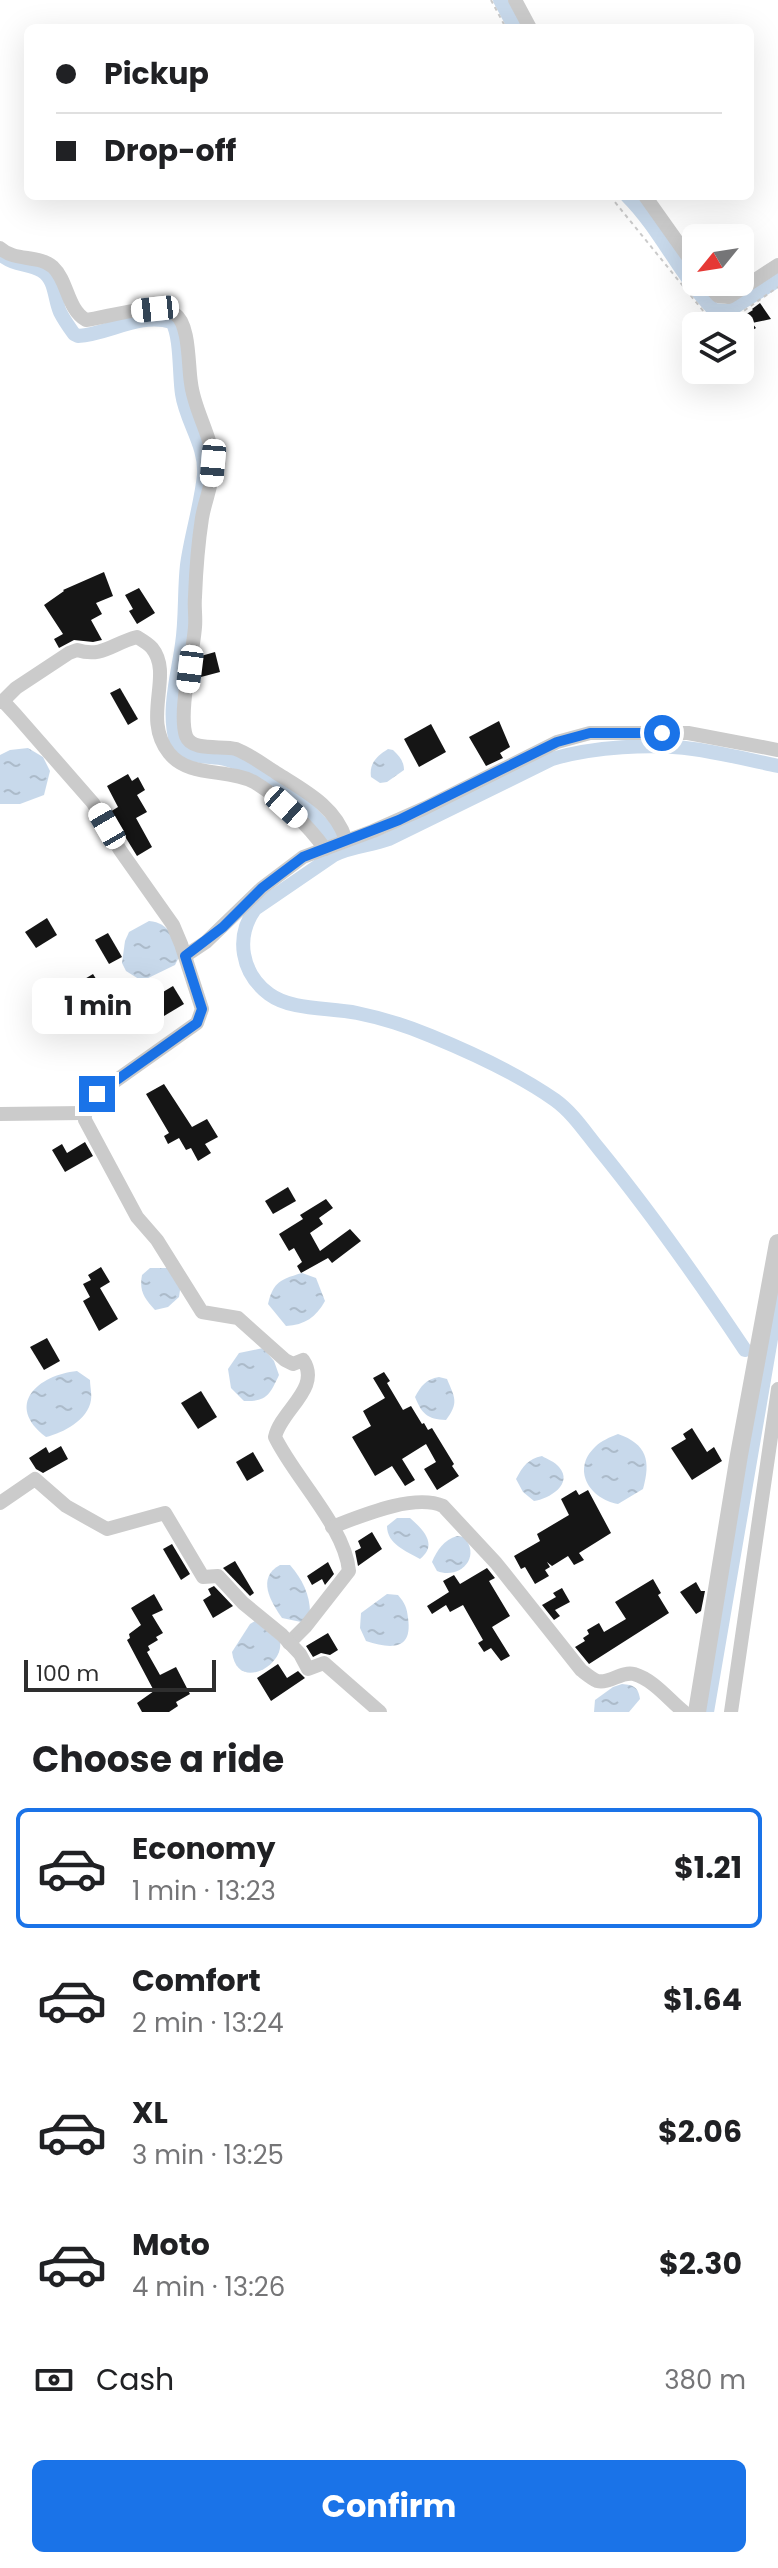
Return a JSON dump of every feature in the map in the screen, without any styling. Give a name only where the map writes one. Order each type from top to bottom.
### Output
[{"type":"street","points":[[515,0],[528,24]]},
{"type":"street","points":[[648,200],[682,248]]},
{"type":"street","points":[[0,248],[11,256],[41,261],[55,268],[76,310],[86,320],[155,309],[167,310],[181,320],[188,350],[191,386],[213,463],[198,543],[186,734],[195,745],[234,749],[248,755],[306,791],[329,812],[346,840]]},
{"type":"street","points":[[754,281],[778,265]]},
{"type":"street","points":[[289,1643],[349,1571],[349,1562],[332,1527],[275,1437],[282,1420],[308,1385],[309,1371],[303,1360],[293,1364],[285,1360],[238,1318],[202,1312],[157,1240],[137,1217],[100,1151],[84,1113],[97,1094],[197,1023],[202,1009],[173,925],[120,850],[93,803],[61,764],[1,702],[16,688],[69,653],[77,650],[86,654],[96,653],[137,637],[151,646],[158,661],[156,727],[159,740],[171,756],[191,768],[254,782],[301,821],[325,849]]},
{"type":"street","points":[[185,956],[206,942],[286,868],[303,857],[425,808],[557,742],[590,733],[688,733],[778,750]]},
{"type":"street","points":[[0,1114],[84,1113]]},
{"type":"street","points":[[697,1712],[778,1243]]},
{"type":"street","points":[[731,1712],[778,1389]]},
{"type":"street","points":[[0,1503],[35,1479],[66,1506],[107,1529],[165,1513],[203,1577],[218,1576],[243,1603],[271,1624],[308,1669],[324,1663],[380,1712]]},
{"type":"street","points":[[332,1527],[420,1500],[443,1506],[496,1563],[581,1670],[597,1681],[625,1674],[651,1681],[684,1712]]},
{"type":"path","points":[[491,0],[504,24]]},
{"type":"water","points":[[28,748],[43,757],[50,771],[44,795],[20,804],[0,804],[0,755],[10,750]]},
{"type":"water","points":[[388,749],[399,757],[404,770],[387,782],[380,783],[371,777],[371,768],[377,757]]},
{"type":"water","points":[[149,921],[166,928],[179,957],[175,965],[142,981],[126,971],[122,963],[129,932]]},
{"type":"water","points":[[150,1268],[168,1268],[181,1283],[179,1297],[168,1307],[155,1310],[143,1294],[142,1275]]},
{"type":"water","points":[[302,1273],[316,1278],[325,1301],[309,1319],[286,1326],[268,1304],[270,1297],[279,1282]]},
{"type":"water","points":[[263,1348],[274,1361],[279,1375],[267,1396],[244,1401],[231,1388],[228,1369],[239,1353]]},
{"type":"water","points":[[77,1371],[90,1380],[89,1407],[74,1424],[46,1437],[28,1414],[27,1403],[31,1394],[50,1378]]},
{"type":"water","points":[[439,1377],[447,1379],[454,1400],[453,1409],[446,1420],[426,1414],[415,1397],[424,1384]]},
{"type":"water","points":[[618,1434],[641,1448],[647,1470],[643,1489],[618,1504],[592,1490],[584,1474],[588,1456],[595,1447]]},
{"type":"water","points":[[542,1456],[559,1467],[564,1479],[558,1490],[534,1501],[523,1492],[516,1479],[526,1464]]},
{"type":"water","points":[[397,1518],[410,1518],[427,1538],[428,1548],[420,1559],[390,1538],[387,1526]]},
{"type":"water","points":[[457,1536],[464,1537],[469,1545],[466,1565],[453,1572],[437,1571],[432,1562],[436,1553]]},
{"type":"water","points":[[280,1565],[290,1565],[307,1593],[310,1613],[301,1622],[282,1618],[270,1598],[267,1583],[273,1570]]},
{"type":"water","points":[[387,1594],[398,1595],[408,1618],[407,1637],[398,1645],[366,1641],[360,1628],[361,1613]]},
{"type":"water","points":[[255,1621],[280,1642],[275,1659],[268,1666],[250,1673],[242,1671],[236,1664],[232,1652]]},
{"type":"water","points":[[622,1684],[635,1687],[640,1699],[629,1712],[594,1712],[595,1700]]},
{"type":"building","points":[[760,303],[771,319],[754,323],[754,312],[750,312]]},
{"type":"building","points":[[104,572],[113,596],[96,603],[102,614],[91,620],[102,640],[74,640],[59,648],[54,639],[63,634],[44,605],[63,590]]},
{"type":"building","points":[[139,588],[155,613],[137,624],[129,611],[133,609],[125,595]]},
{"type":"building","points":[[215,652],[220,672],[201,677],[201,656]]},
{"type":"building","points":[[120,688],[138,719],[128,725],[110,693]]},
{"type":"building","points":[[499,721],[510,747],[500,753],[503,758],[486,766],[469,737]]},
{"type":"building","points":[[431,724],[446,752],[419,767],[404,739]]},
{"type":"building","points":[[128,774],[132,781],[138,777],[145,790],[137,795],[147,812],[136,818],[152,847],[137,856],[110,812],[118,807],[107,786]]},
{"type":"building","points":[[47,918],[57,935],[36,948],[25,932]]},
{"type":"building","points":[[108,933],[122,957],[109,964],[95,940]]},
{"type":"building","points":[[93,974],[106,995],[92,1004],[78,983]]},
{"type":"building","points":[[173,986],[184,1004],[154,1022],[143,1004]]},
{"type":"building","points":[[164,1084],[192,1127],[207,1119],[218,1137],[205,1144],[211,1153],[198,1161],[191,1148],[186,1150],[179,1138],[168,1144],[164,1136],[169,1133],[146,1094]]},
{"type":"building","points":[[85,1142],[93,1156],[65,1172],[52,1150],[62,1144],[67,1153]]},
{"type":"building","points":[[288,1187],[296,1201],[273,1214],[265,1201]]},
{"type":"building","points":[[326,1199],[333,1208],[319,1218],[323,1224],[310,1233],[320,1251],[350,1229],[361,1241],[332,1263],[328,1258],[301,1273],[297,1266],[302,1262],[294,1248],[289,1251],[279,1234],[303,1219],[300,1215]]},
{"type":"building","points":[[101,1267],[110,1282],[100,1288],[118,1319],[99,1331],[83,1301],[90,1297],[83,1284],[91,1280],[88,1275]]},
{"type":"building","points":[[47,1338],[60,1361],[44,1370],[30,1347]]},
{"type":"building","points":[[384,1372],[403,1410],[411,1406],[422,1424],[428,1430],[432,1428],[454,1464],[452,1466],[459,1476],[437,1490],[424,1469],[436,1462],[426,1444],[402,1459],[415,1480],[405,1486],[392,1466],[375,1476],[352,1437],[371,1426],[363,1411],[385,1398],[373,1378]]},
{"type":"building","points":[[201,1391],[217,1417],[198,1429],[181,1403]]},
{"type":"building","points":[[692,1428],[707,1452],[714,1447],[722,1461],[692,1480],[671,1448],[686,1439],[683,1434]]},
{"type":"building","points":[[61,1446],[68,1459],[43,1473],[29,1458],[46,1447],[49,1453]]},
{"type":"building","points":[[253,1452],[264,1471],[247,1481],[236,1462]]},
{"type":"building","points":[[576,1490],[579,1495],[588,1490],[611,1533],[579,1553],[584,1560],[574,1565],[568,1556],[552,1566],[547,1562],[550,1567],[545,1570],[549,1576],[535,1584],[514,1556],[540,1541],[537,1534],[569,1515],[561,1499]]},
{"type":"building","points":[[372,1532],[382,1549],[358,1566],[355,1551],[361,1548],[358,1541]]},
{"type":"building","points":[[172,1544],[190,1574],[181,1580],[163,1549]]},
{"type":"building","points":[[235,1561],[254,1593],[250,1596],[223,1568]]},
{"type":"building","points":[[328,1562],[334,1574],[325,1585],[322,1579],[312,1585],[307,1576]]},
{"type":"building","points":[[487,1568],[495,1578],[489,1581],[510,1616],[492,1627],[510,1656],[501,1661],[491,1648],[484,1652],[478,1643],[483,1640],[463,1605],[450,1612],[446,1605],[432,1614],[427,1606],[449,1592],[443,1581],[454,1575],[460,1584]]},
{"type":"building","points":[[653,1579],[669,1613],[589,1664],[575,1647],[585,1641],[583,1638],[589,1634],[587,1630],[599,1623],[604,1632],[626,1619],[615,1602]]},
{"type":"building","points":[[696,1582],[701,1591],[705,1591],[701,1611],[696,1614],[680,1592]]},
{"type":"building","points":[[214,1586],[233,1606],[213,1618],[203,1600],[211,1595],[208,1589]]},
{"type":"building","points":[[562,1588],[570,1602],[555,1610],[560,1616],[554,1620],[542,1605],[556,1597],[553,1593]]},
{"type":"building","points":[[154,1594],[163,1610],[152,1615],[163,1633],[148,1646],[150,1650],[147,1652],[160,1675],[176,1667],[190,1694],[176,1702],[178,1706],[169,1712],[142,1712],[137,1703],[154,1691],[127,1640],[129,1634],[141,1625],[131,1608]]},
{"type":"building","points":[[328,1633],[338,1650],[330,1655],[321,1653],[313,1657],[306,1646]]},
{"type":"building","points":[[278,1664],[287,1678],[298,1671],[305,1678],[271,1701],[257,1678]]},
{"type":"waterway","points":[[500,0],[513,24]]},
{"type":"waterway","points":[[631,200],[714,310],[728,311],[778,280]]},
{"type":"waterway","points":[[0,254],[47,275],[60,312],[78,336],[148,320],[172,322],[178,346],[182,394],[204,464],[201,498],[187,565],[183,634],[173,705],[176,741],[190,754],[225,759],[270,779],[298,800],[332,836]]},
{"type":"waterway","points":[[745,1350],[619,1173],[561,1105],[495,1065],[413,1029],[366,1015],[300,1006],[278,999],[252,976],[243,943],[255,909],[334,855],[389,839],[552,759],[603,749],[659,746],[704,751],[778,766]]},
{"type":"waterway","points":[[707,1712],[778,1298]]},
{"type":"route","points":[[97,1094],[197,1023],[202,1009],[185,956],[206,942],[262,888],[303,857],[399,820],[557,742],[590,733],[662,733]]}]
